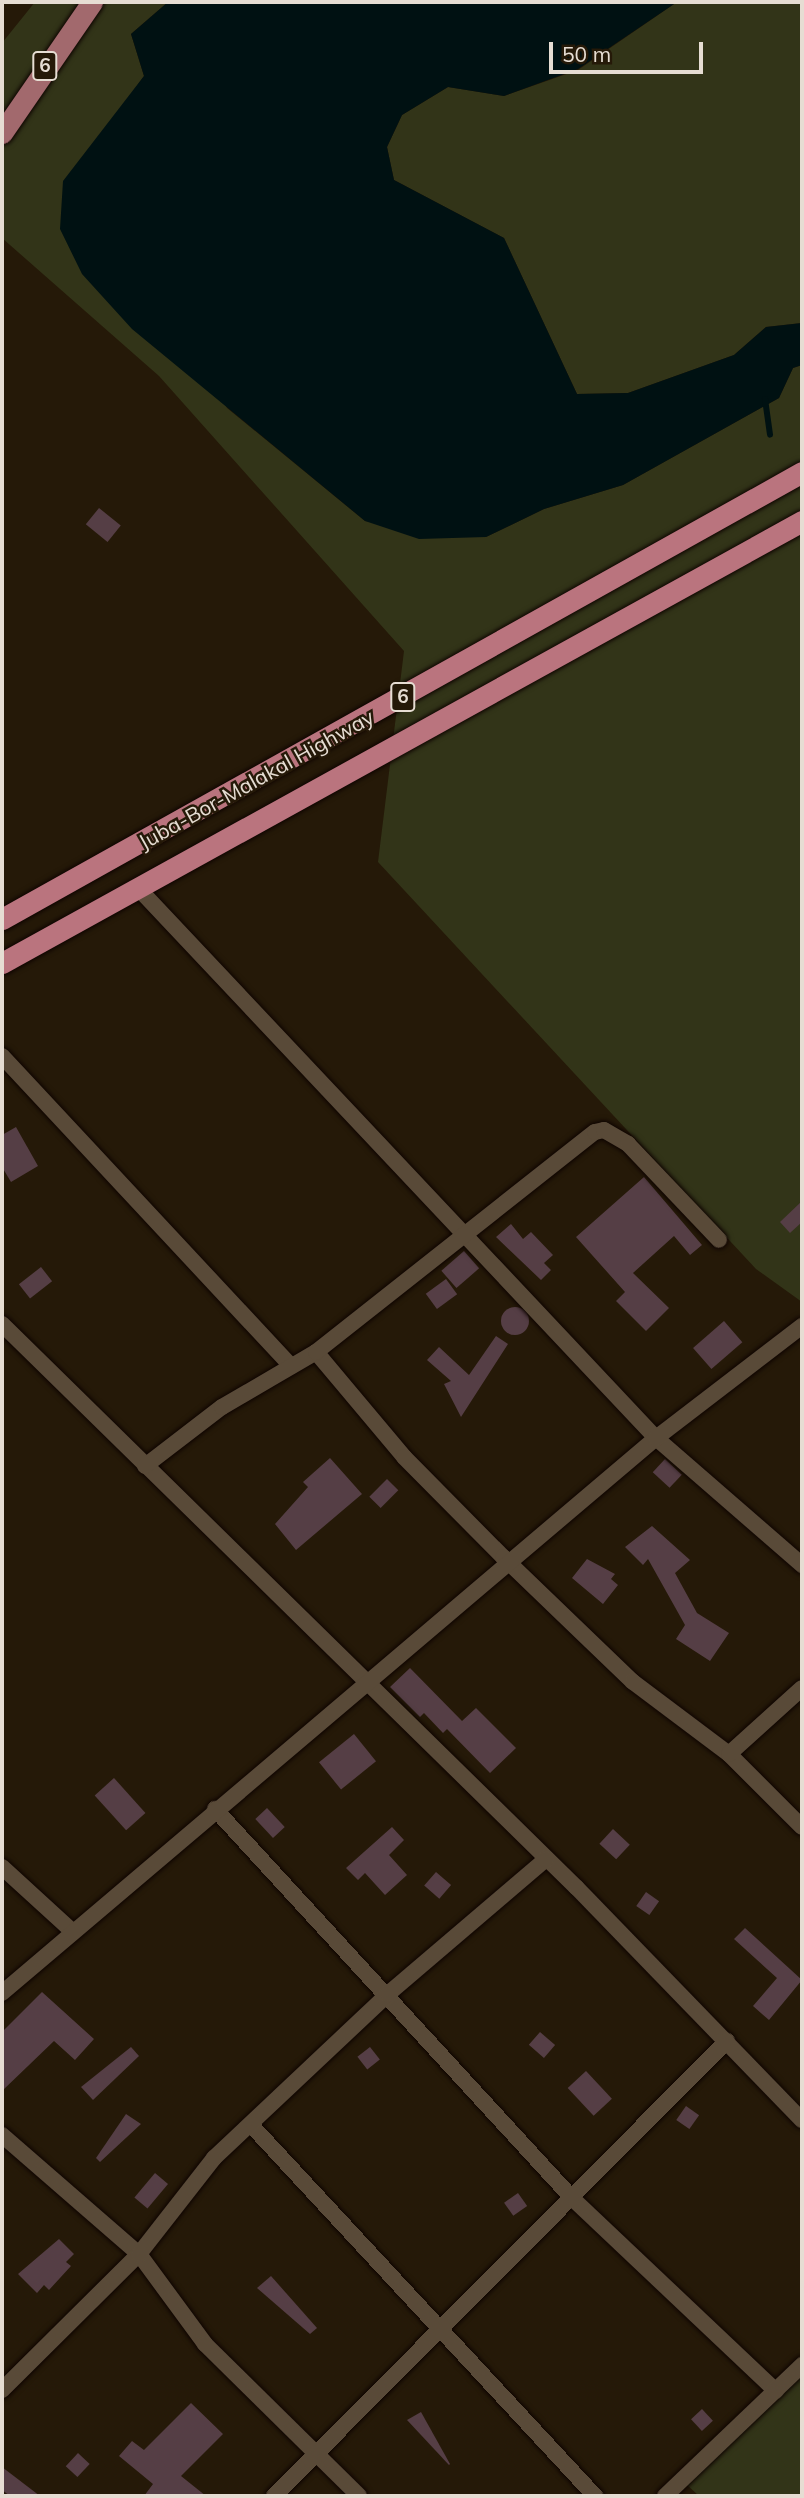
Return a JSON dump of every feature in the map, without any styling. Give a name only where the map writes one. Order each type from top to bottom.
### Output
[{"type":"highway","name":"Juba-Bor-Malakal Highway","points":[[2,919],[802,472]]},
{"type":"highway","name":"Juba-Bor-Malakal Highway","points":[[2,963],[802,521]]},
{"type":"main road","name":"6","points":[[2,133],[92,2]]},
{"type":"street","points":[[138,888],[339,1107],[468,1235],[656,1438],[802,1565]]},
{"type":"street","points":[[2,1056],[291,1366]]},
{"type":"street","points":[[145,1466],[291,1366],[316,1352],[604,1130],[628,1144],[719,1240]]},
{"type":"street","points":[[2,1324],[363,1682],[546,1859],[802,2120]]},
{"type":"street","points":[[2,1993],[363,1682],[510,1564],[656,1438],[802,1326]]},
{"type":"street","points":[[316,1352],[404,1457],[510,1564],[633,1682],[729,1754],[802,1827]]},
{"type":"street","points":[[729,1754],[802,1688]]},
{"type":"street","points":[[215,1809],[388,1994],[573,2199],[776,2391]]},
{"type":"street","points":[[2,2390],[139,2255],[214,2158],[252,2126],[388,1994],[546,1859]]},
{"type":"street","points":[[2,1867],[72,1931]]},
{"type":"street","points":[[274,2496],[439,2327],[573,2199],[727,2041]]},
{"type":"street","points":[[252,2126],[595,2496]]},
{"type":"street","points":[[2,2135],[139,2255],[205,2344],[359,2496]]},
{"type":"street","points":[[665,2496],[802,2365]]},
{"type":"green space","points":[[35,2],[168,2],[131,34],[144,76],[111,122],[227,408],[365,521],[486,537],[544,509],[623,485],[779,398],[793,368],[802,365],[802,1302],[756,1269],[378,862],[404,651],[159,376],[2,238],[2,43]]},
{"type":"green space","points":[[677,2],[802,2],[802,323],[766,327],[734,355],[628,393],[577,394],[504,238],[394,180],[387,147],[402,115],[448,87],[504,96],[578,70]]},
{"type":"green space","points":[[802,2356],[802,2496],[699,2496],[686,2484]]},
{"type":"shaded area","points":[[168,2],[677,2],[578,69],[504,96],[448,87],[402,115],[387,147],[394,180],[504,238],[577,394],[628,393],[734,355],[766,327],[802,323],[802,365],[793,368],[779,398],[623,485],[544,509],[486,537],[419,539],[365,521],[132,329],[82,274],[60,229],[63,181],[144,76],[131,34]]},
{"type":"building","points":[[99,508],[121,526],[108,542],[86,524]]},
{"type":"building","points":[[16,1127],[38,1166],[11,1182],[2,1167],[2,1135]]},
{"type":"building","points":[[644,1177],[702,1245],[690,1255],[674,1236],[633,1273],[669,1308],[646,1331],[616,1301],[625,1292],[576,1237]]},
{"type":"building","points":[[802,1201],[802,1222],[790,1233],[780,1222]]},
{"type":"building","points":[[511,1224],[523,1239],[531,1232],[553,1255],[544,1263],[551,1270],[541,1280],[496,1237]]},
{"type":"building","points":[[464,1251],[479,1268],[456,1288],[441,1271]]},
{"type":"building","points":[[41,1267],[52,1281],[30,1298],[19,1284]]},
{"type":"building","points":[[446,1279],[457,1294],[437,1309],[426,1294]]},
{"type":"building","points":[[515,1307],[525,1311],[529,1321],[525,1331],[515,1335],[505,1331],[501,1321],[505,1311]]},
{"type":"building","points":[[724,1321],[742,1342],[711,1369],[693,1348]]},
{"type":"building","points":[[496,1336],[508,1344],[461,1417],[444,1384],[451,1381],[427,1360],[439,1347],[469,1375]]},
{"type":"building","points":[[330,1458],[362,1494],[296,1550],[275,1524],[308,1487],[303,1482]]},
{"type":"building","points":[[665,1459],[682,1475],[670,1488],[653,1472]]},
{"type":"building","points":[[387,1479],[398,1490],[381,1508],[369,1497]]},
{"type":"building","points":[[652,1526],[690,1560],[675,1573],[697,1613],[729,1633],[710,1661],[676,1639],[685,1625],[648,1559],[643,1565],[625,1547]]},
{"type":"building","points":[[587,1559],[615,1574],[611,1579],[618,1585],[603,1604],[572,1578]]},
{"type":"building","points":[[410,1668],[462,1721],[476,1708],[516,1748],[490,1773],[447,1729],[443,1733],[424,1713],[420,1717],[390,1687]]},
{"type":"building","points":[[354,1734],[376,1761],[341,1790],[319,1762]]},
{"type":"building","points":[[114,1778],[145,1813],[126,1830],[95,1795]]},
{"type":"building","points":[[267,1808],[285,1827],[273,1838],[255,1819]]},
{"type":"building","points":[[392,1827],[404,1840],[389,1855],[407,1875],[385,1895],[365,1873],[358,1880],[346,1868]]},
{"type":"building","points":[[613,1829],[630,1845],[616,1859],[599,1844]]},
{"type":"building","points":[[436,1872],[451,1885],[439,1899],[424,1886]]},
{"type":"building","points":[[646,1892],[659,1901],[649,1915],[636,1906]]},
{"type":"building","points":[[745,1928],[802,1980],[769,2020],[753,2006],[777,1978],[734,1939]]},
{"type":"building","points":[[42,1992],[94,2039],[75,2060],[54,2041],[2,2091],[2,2032]]},
{"type":"building","points":[[540,2032],[555,2045],[544,2058],[529,2045]]},
{"type":"building","points":[[131,2047],[139,2056],[93,2100],[81,2087]]},
{"type":"building","points":[[370,2047],[380,2060],[367,2069],[357,2057]]},
{"type":"building","points":[[586,2071],[612,2099],[594,2116],[568,2088]]},
{"type":"building","points":[[686,2106],[699,2115],[689,2129],[676,2120]]},
{"type":"building","points":[[126,2114],[141,2124],[100,2162],[96,2158]]},
{"type":"building","points":[[155,2173],[168,2184],[147,2208],[134,2198]]},
{"type":"building","points":[[518,2193],[527,2206],[513,2216],[504,2203]]},
{"type":"building","points":[[59,2239],[74,2254],[66,2262],[71,2266],[49,2290],[44,2285],[37,2293],[18,2274]]},
{"type":"building","points":[[271,2276],[317,2328],[310,2334],[257,2288]]},
{"type":"building","points":[[191,2403],[223,2434],[181,2476],[206,2496],[144,2496],[153,2484],[119,2456],[132,2441],[144,2450]]},
{"type":"building","points":[[702,2409],[713,2421],[702,2431],[691,2419]]},
{"type":"building","points":[[421,2412],[450,2464],[449,2465],[407,2420]]},
{"type":"building","points":[[78,2453],[90,2464],[77,2477],[66,2466]]},
{"type":"building","points":[[2,2467],[40,2496],[10,2496],[2,2490]]},
{"type":"waterway","points":[[765,399],[770,435]]}]
